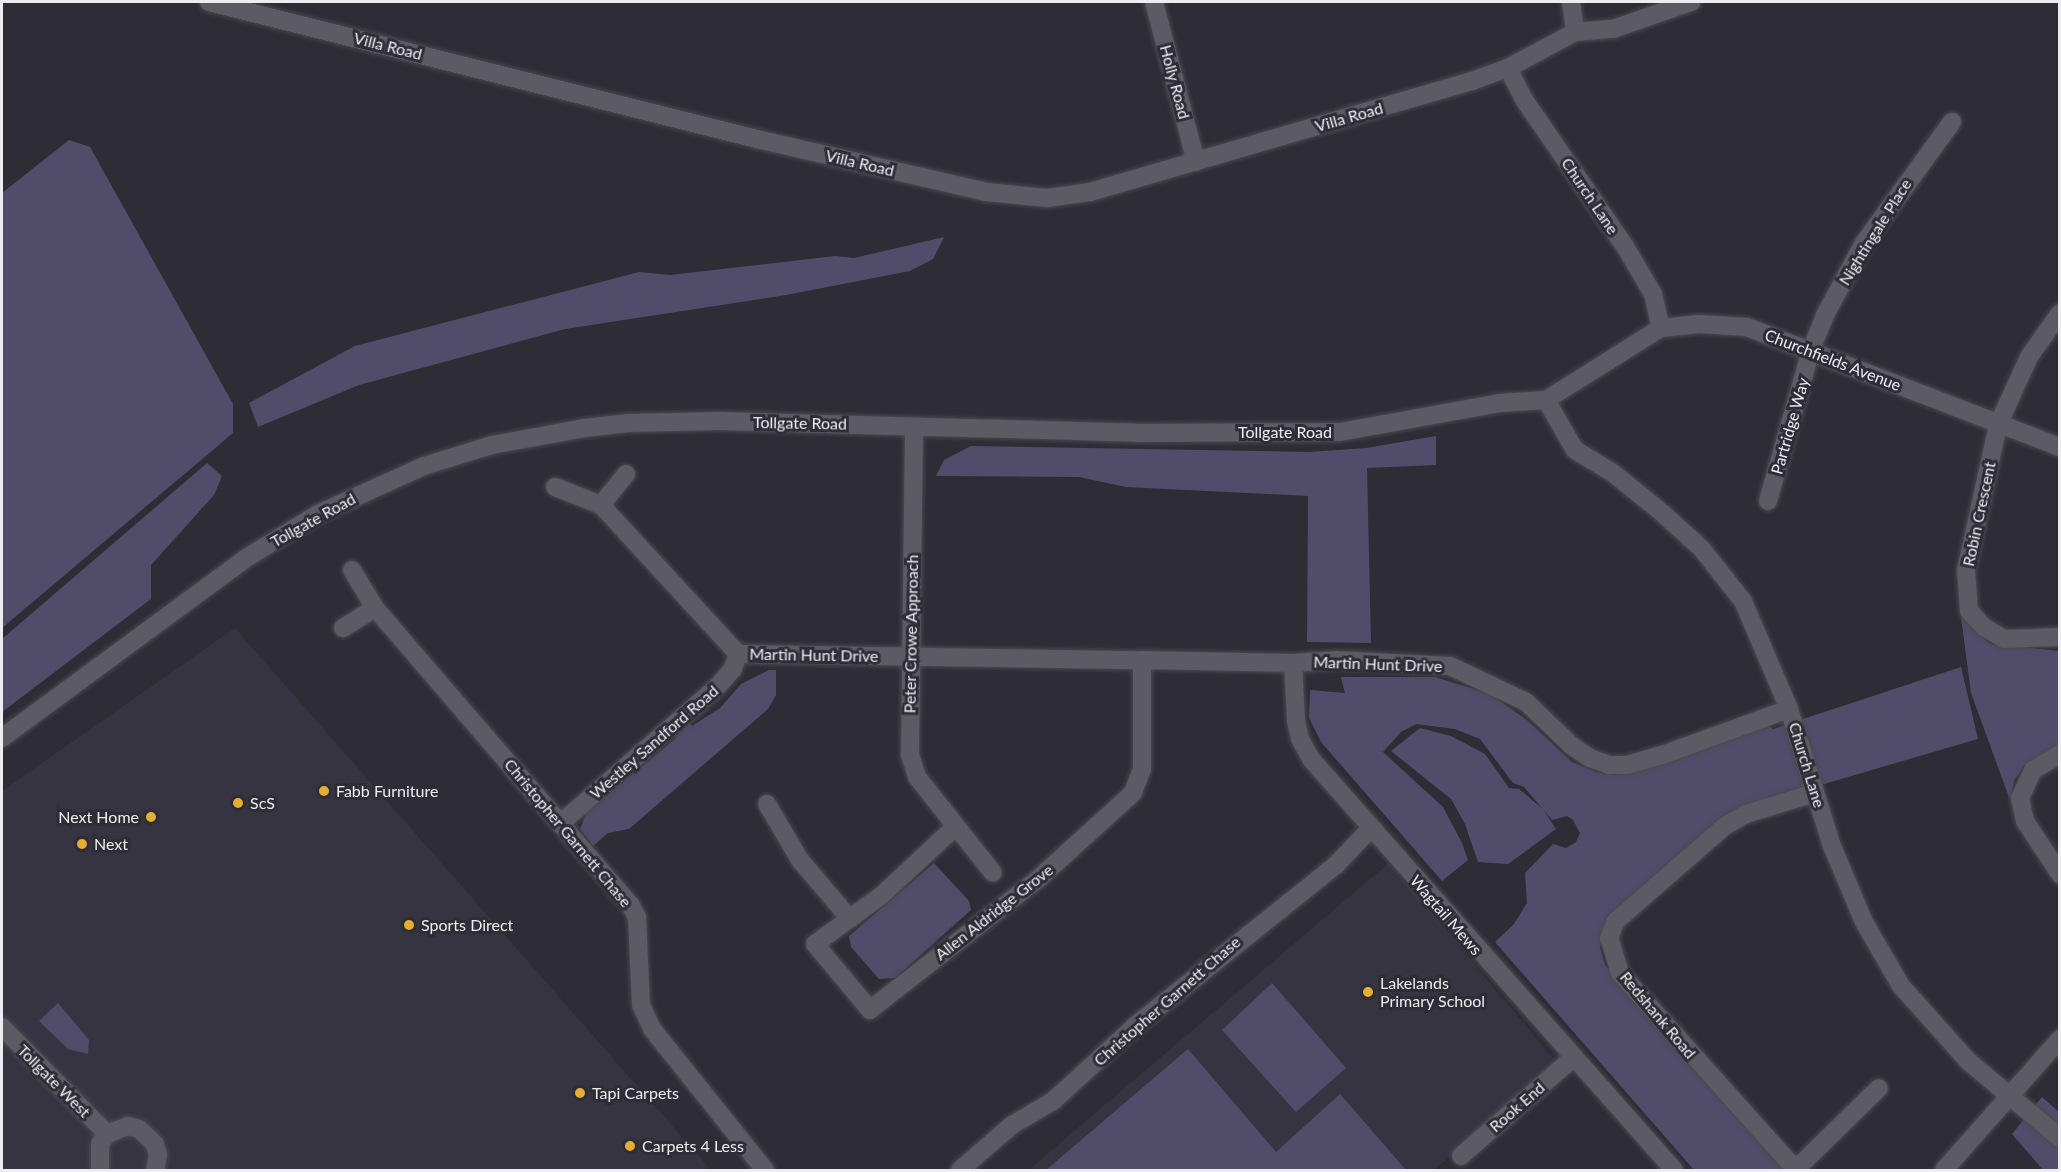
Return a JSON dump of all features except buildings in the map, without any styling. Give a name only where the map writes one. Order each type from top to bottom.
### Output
[{"type":"street","name":"Villa Road","points":[[209,2],[757,139],[1008,196],[1047,198],[1090,192],[1508,68],[1575,33]]},
{"type":"street","name":"Holly Road","points":[[1154,2],[1196,162]]},
{"type":"street","points":[[1572,2],[1575,33],[1613,29],[1691,2]]},
{"type":"street","name":"Church Lane","points":[[1508,68],[1525,101],[1632,257],[1653,294],[1661,328]]},
{"type":"street","name":"Nightingale Place","points":[[1811,350],[1825,315],[1864,243],[1952,122]]},
{"type":"street","name":"Robin Crescent","points":[[2060,313],[2029,357],[1998,425],[1966,570],[1969,611],[1984,627],[2004,639],[2060,637]]},
{"type":"street","name":"Churchfields Avenue","points":[[1661,328],[1699,324],[1747,327],[2060,447]]},
{"type":"street","name":"Tollgate Road","points":[[2,738],[243,560],[318,514],[424,466],[546,434],[628,423],[740,421],[1136,433],[1340,432],[1499,403],[1546,400],[1661,328]]},
{"type":"street","name":"Partridge Way","points":[[1768,501],[1811,350]]},
{"type":"street","name":"Church Lane","points":[[1546,400],[1575,450],[1613,473],[1701,548],[1743,602],[1789,709],[1815,794],[1863,921],[1900,986],[1960,1053],[2008,1097],[2060,1138]]},
{"type":"street","name":"Peter Crowe Approach","points":[[914,427],[913,656],[910,754],[917,777],[993,873]]},
{"type":"street","points":[[601,505],[626,474]]},
{"type":"street","name":"Martin Hunt Drive","points":[[555,487],[601,505],[719,638],[738,654],[1293,663],[1336,660],[1450,666],[1503,687],[1526,702],[1572,746],[1590,758],[1609,765],[1628,765],[1665,754],[1789,709]]},
{"type":"street","name":"Christopher Garnett Chase","points":[[352,570],[375,608],[630,904],[637,917],[641,1005],[652,1029],[765,1170]]},
{"type":"street","points":[[343,628],[375,608]]},
{"type":"street","name":"Westley Sandford Road","points":[[561,823],[718,686],[733,669],[738,654]]},
{"type":"street","name":"Allen Aldridge Grove","points":[[955,827],[882,895],[815,944],[870,1010],[1046,872],[1133,793],[1142,769],[1142,660]]},
{"type":"street","name":"Wagtail Mews","points":[[1293,663],[1300,739],[1311,759],[1674,1170]]},
{"type":"street","points":[[2060,754],[2033,770],[2020,798],[2025,821],[2060,874]]},
{"type":"street","name":"Redshank Road","points":[[1795,1170],[1620,973],[1609,938],[1616,921],[1725,826],[1746,814],[1815,794]]},
{"type":"street","points":[[767,804],[800,860],[850,919]]},
{"type":"street","name":"Christopher Garnett Chase","points":[[960,1170],[1012,1125],[1053,1101],[1135,1026],[1336,865],[1371,828]]},
{"type":"street","name":"Tollgate West","points":[[2,1027],[107,1134]]},
{"type":"street","points":[[1944,1170],[2060,1039]]},
{"type":"street","name":"Rook End","points":[[1461,1156],[1573,1058]]},
{"type":"street","points":[[1795,1170],[1879,1088]]},
{"type":"street","points":[[100,1170],[97,1156],[107,1134],[128,1126],[149,1135],[158,1155],[155,1170]]},
{"type":"shaded area","points":[[69,140],[90,147],[233,404],[233,433],[2,628],[2,193]]},
{"type":"shaded area","points":[[944,237],[933,259],[910,271],[786,295],[565,329],[359,385],[258,427],[249,403],[355,346],[639,272],[670,275],[835,256],[854,258]]},
{"type":"shaded area","points":[[1436,436],[1436,465],[1367,468],[1371,643],[1307,642],[1308,496],[1126,487],[1079,477],[936,476],[944,460],[971,446],[1309,452],[1366,448]]},
{"type":"shaded area","points":[[207,463],[222,476],[214,495],[151,565],[151,599],[2,712],[2,639]]},
{"type":"shaded area","points":[[1961,617],[1990,644],[2059,651],[2059,746],[2023,767],[2014,781],[2010,800],[1971,693]]},
{"type":"shaded area","points":[[235,628],[711,1170],[2,1170],[2,791]]},
{"type":"shaded area","points":[[1961,667],[1978,739],[1735,810],[1604,928],[1600,948],[1605,965],[1784,1170],[1694,1170],[1495,942],[1514,924],[1527,903],[1525,873],[1553,844],[1566,848],[1576,842],[1580,833],[1573,820],[1567,816],[1552,820],[1524,787],[1513,783],[1480,739],[1455,729],[1416,724],[1401,732],[1383,752],[1443,807],[1462,843],[1468,860],[1442,881],[1321,742],[1309,718],[1310,690],[1345,693],[1341,677],[1435,677],[1490,694],[1527,720],[1572,762],[1596,772],[1616,775],[1761,719],[1773,729]]},
{"type":"shaded area","points":[[769,670],[776,670],[776,695],[768,709],[629,829],[608,833],[593,846],[580,829],[586,813],[675,739],[686,719],[692,726],[720,708],[741,684]]},
{"type":"shaded area","points":[[1420,728],[1451,736],[1485,754],[1509,788],[1519,789],[1543,809],[1556,829],[1508,864],[1478,862],[1465,824],[1451,799],[1391,751]]},
{"type":"shaded area","points":[[934,863],[969,901],[971,910],[895,978],[879,979],[851,947],[849,936]]},
{"type":"shaded area","name":"Lakelands Primary School","points":[[1389,863],[1558,1064],[1434,1170],[1035,1170],[1032,1167]]},
{"type":"shaded area","points":[[1272,983],[1346,1068],[1296,1112],[1222,1030]]},
{"type":"shaded area","points":[[58,1003],[89,1040],[88,1054],[68,1049],[39,1021]]},
{"type":"shaded area","points":[[1188,1049],[1276,1152],[1340,1094],[1406,1170],[1046,1170]]},
{"type":"shaded area","points":[[2042,1097],[2059,1112],[2059,1170],[2043,1170],[2012,1134]]},
{"type":"place","name":"Fabb Furniture","points":[[324,791]]},
{"type":"place","name":"ScS","points":[[238,803]]},
{"type":"place","name":"Next Home","points":[[151,817]]},
{"type":"place","name":"Next","points":[[82,844]]},
{"type":"place","name":"Sports Direct","points":[[409,925]]},
{"type":"place","name":"Lakelands Primary School","points":[[1368,992]]},
{"type":"place","name":"Tapi Carpets","points":[[580,1093]]},
{"type":"place","name":"Carpets 4 Less","points":[[630,1146]]}]
